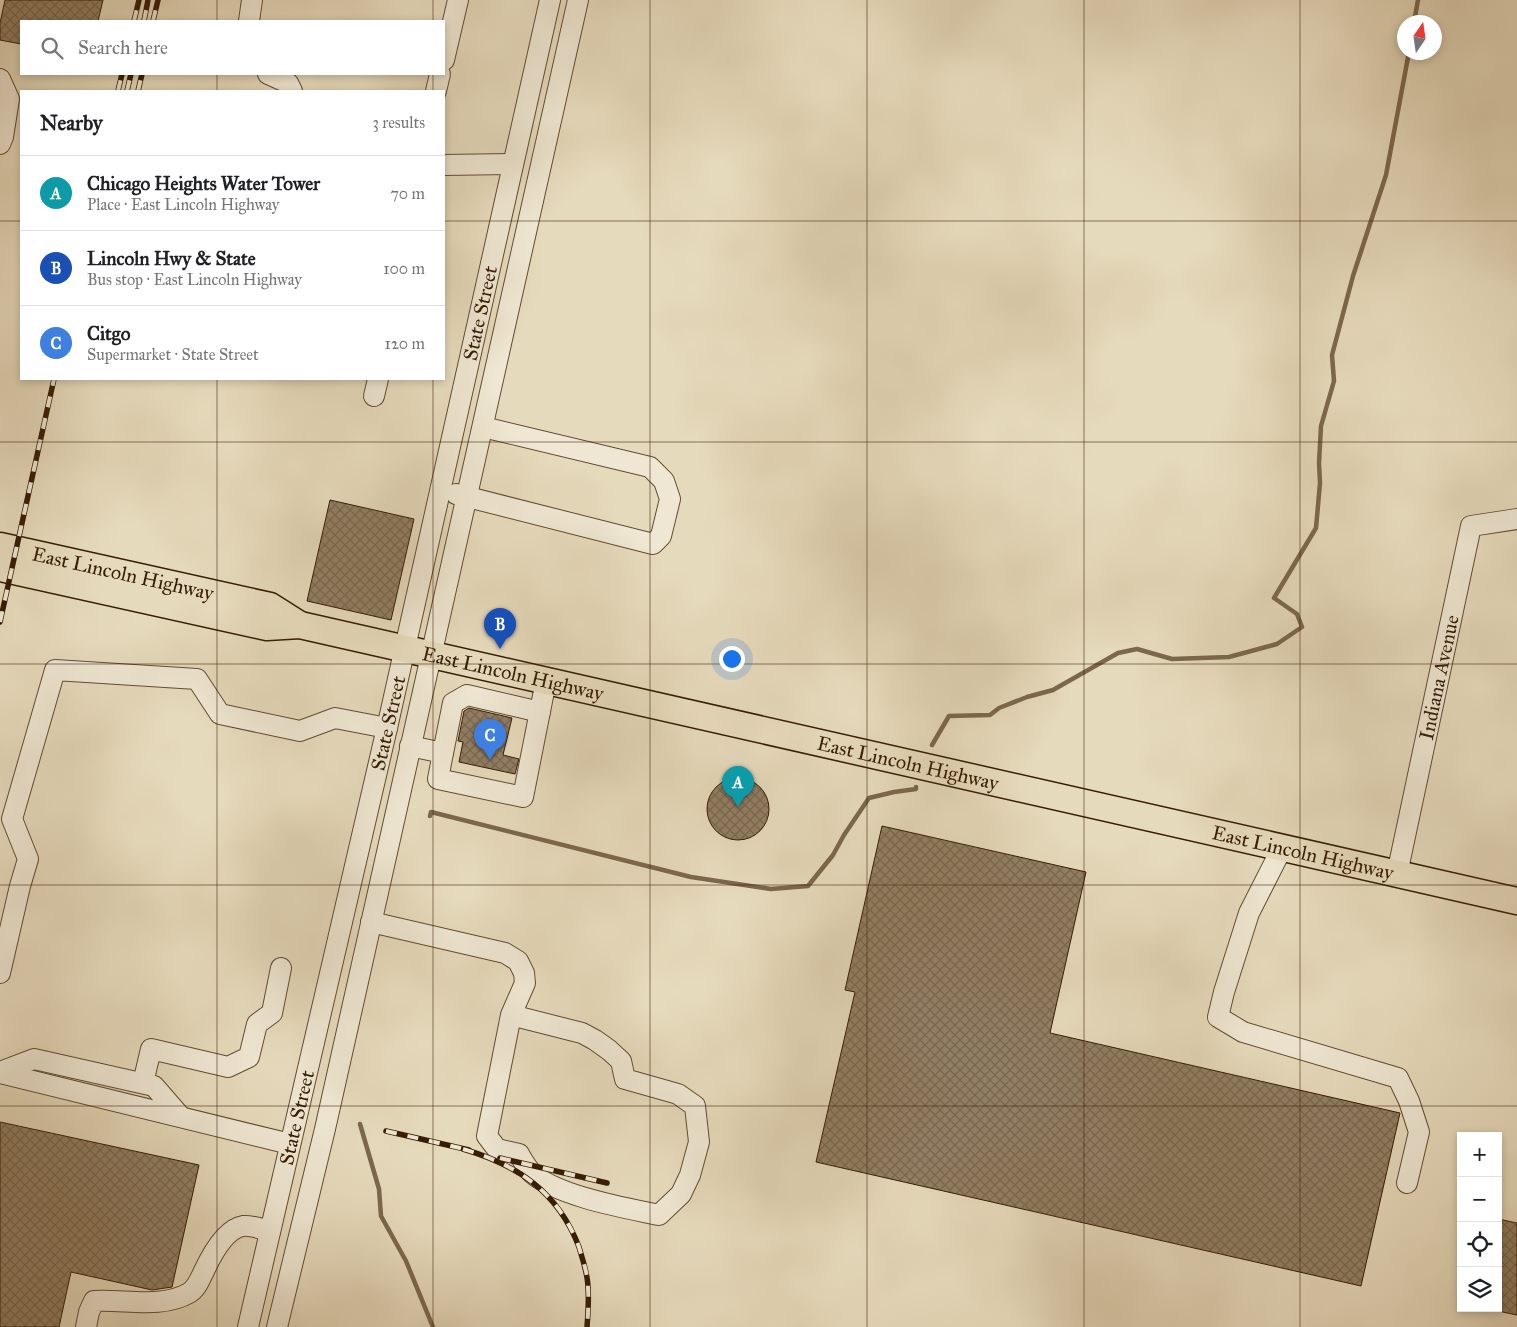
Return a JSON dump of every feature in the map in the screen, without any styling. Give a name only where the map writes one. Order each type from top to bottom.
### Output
[{"type":"main road","name":"East Lincoln Highway","points":[[0,546],[270,606],[300,625]]},
{"type":"main road","name":"East Lincoln Highway","points":[[0,568],[267,627],[300,625],[1517,901]]},
{"type":"street","points":[[249,20],[252,0]]},
{"type":"street","points":[[445,56],[458,0]]},
{"type":"street","name":"State Street","points":[[248,1327],[405,649],[550,0]]},
{"type":"street","name":"State Street","points":[[277,1327],[468,496],[578,0]]},
{"type":"street","points":[[270,75],[288,83],[292,90]]},
{"type":"street","points":[[436,90],[440,75]]},
{"type":"street","points":[[0,79],[10,99],[0,144]]},
{"type":"street","points":[[445,165],[513,164]]},
{"type":"street","points":[[441,490],[653,544],[661,536],[670,499],[664,481],[650,468],[483,427]]},
{"type":"street","name":"Indiana Avenue","points":[[1398,874],[1471,526],[1517,519]]},
{"type":"street","points":[[467,695],[473,665]]},
{"type":"street","points":[[0,973],[28,859],[12,819],[55,670],[197,679],[220,714],[300,731],[335,718],[387,728]]},
{"type":"street","points":[[540,712],[467,695],[453,703],[438,779],[524,797],[546,681]]},
{"type":"street","points":[[410,746],[443,753]]},
{"type":"street","points":[[1282,848],[1249,913],[1218,1017],[1243,1032],[1398,1078],[1409,1102],[1418,1132],[1407,1183]]},
{"type":"street","points":[[371,922],[505,953],[518,961],[524,973],[525,983],[511,1015],[486,1136],[497,1149],[519,1154],[533,1174],[550,1185],[614,1206],[659,1215],[680,1194],[690,1174],[699,1142],[695,1106],[678,1094],[625,1080],[621,1061],[609,1050],[582,1033],[511,1015]]},
{"type":"street","points":[[143,1083],[151,1049],[228,1066],[249,1057],[257,1024],[272,1013],[281,968]]},
{"type":"street","points":[[0,1072],[34,1059],[143,1083],[154,1086],[180,1116]]},
{"type":"street","points":[[0,1072],[290,1144]]},
{"type":"street","points":[[86,1327],[89,1312],[94,1301],[170,1301],[190,1292],[198,1284],[213,1252],[229,1234],[243,1226],[270,1231]]},
{"type":"building","points":[[5,0],[103,0],[98,20],[20,20],[20,44],[0,40],[0,23]]},
{"type":"building","points":[[330,500],[414,519],[391,620],[307,601]]},
{"type":"building","points":[[469,708],[512,718],[503,755],[519,759],[515,774],[459,762],[463,742],[458,741],[464,711]]},
{"type":"building","points":[[738,778],[750,781],[760,787],[766,797],[769,809],[766,821],[760,831],[750,837],[738,840],[726,837],[716,831],[710,821],[707,809],[710,797],[716,787],[726,781]]},
{"type":"building","points":[[882,826],[1086,872],[1050,1033],[1400,1113],[1361,1286],[816,1162],[855,992],[845,990]]},
{"type":"building","points":[[0,1122],[199,1165],[172,1287],[152,1290],[71,1272],[59,1327],[0,1327]]},
{"type":"building","points":[[1502,1220],[1517,1223],[1517,1315],[1502,1312]]},
{"type":"waterway","points":[[1415,15],[1418,0]]},
{"type":"waterway","points":[[932,745],[949,716],[990,715],[999,708],[1027,697],[1053,690],[1118,653],[1137,649],[1172,659],[1229,657],[1277,644],[1302,627],[1297,614],[1274,598],[1316,528],[1320,483],[1321,426],[1334,381],[1332,355],[1353,276],[1386,175],[1408,60]]},
{"type":"waterway","points":[[430,816],[431,812],[691,877],[771,889],[808,886],[833,855],[869,798],[916,789],[916,787]]},
{"type":"waterway","points":[[360,1124],[379,1189],[381,1216],[406,1261],[433,1327]]},
{"type":"railway","points":[[134,20],[139,0]]},
{"type":"railway","points":[[144,20],[148,0]]},
{"type":"railway","points":[[153,20],[158,0]]},
{"type":"railway","points":[[118,90],[122,75]]},
{"type":"railway","points":[[127,90],[131,75]]},
{"type":"railway","points":[[138,90],[142,75]]},
{"type":"railway","points":[[0,622],[54,380]]},
{"type":"railway","points":[[386,1131],[469,1150]]},
{"type":"railway","points":[[463,1149],[501,1163],[534,1183],[560,1211],[579,1247],[586,1273],[588,1283],[587,1327]]},
{"type":"railway","points":[[500,1158],[607,1183]]},
{"type":"place","name":"Lincoln Hwy & State","points":[[500,649]]},
{"type":"place","name":"Citgo","points":[[490,760]]},
{"type":"place","name":"Chicago Heights Water Tower","points":[[738,807]]}]
